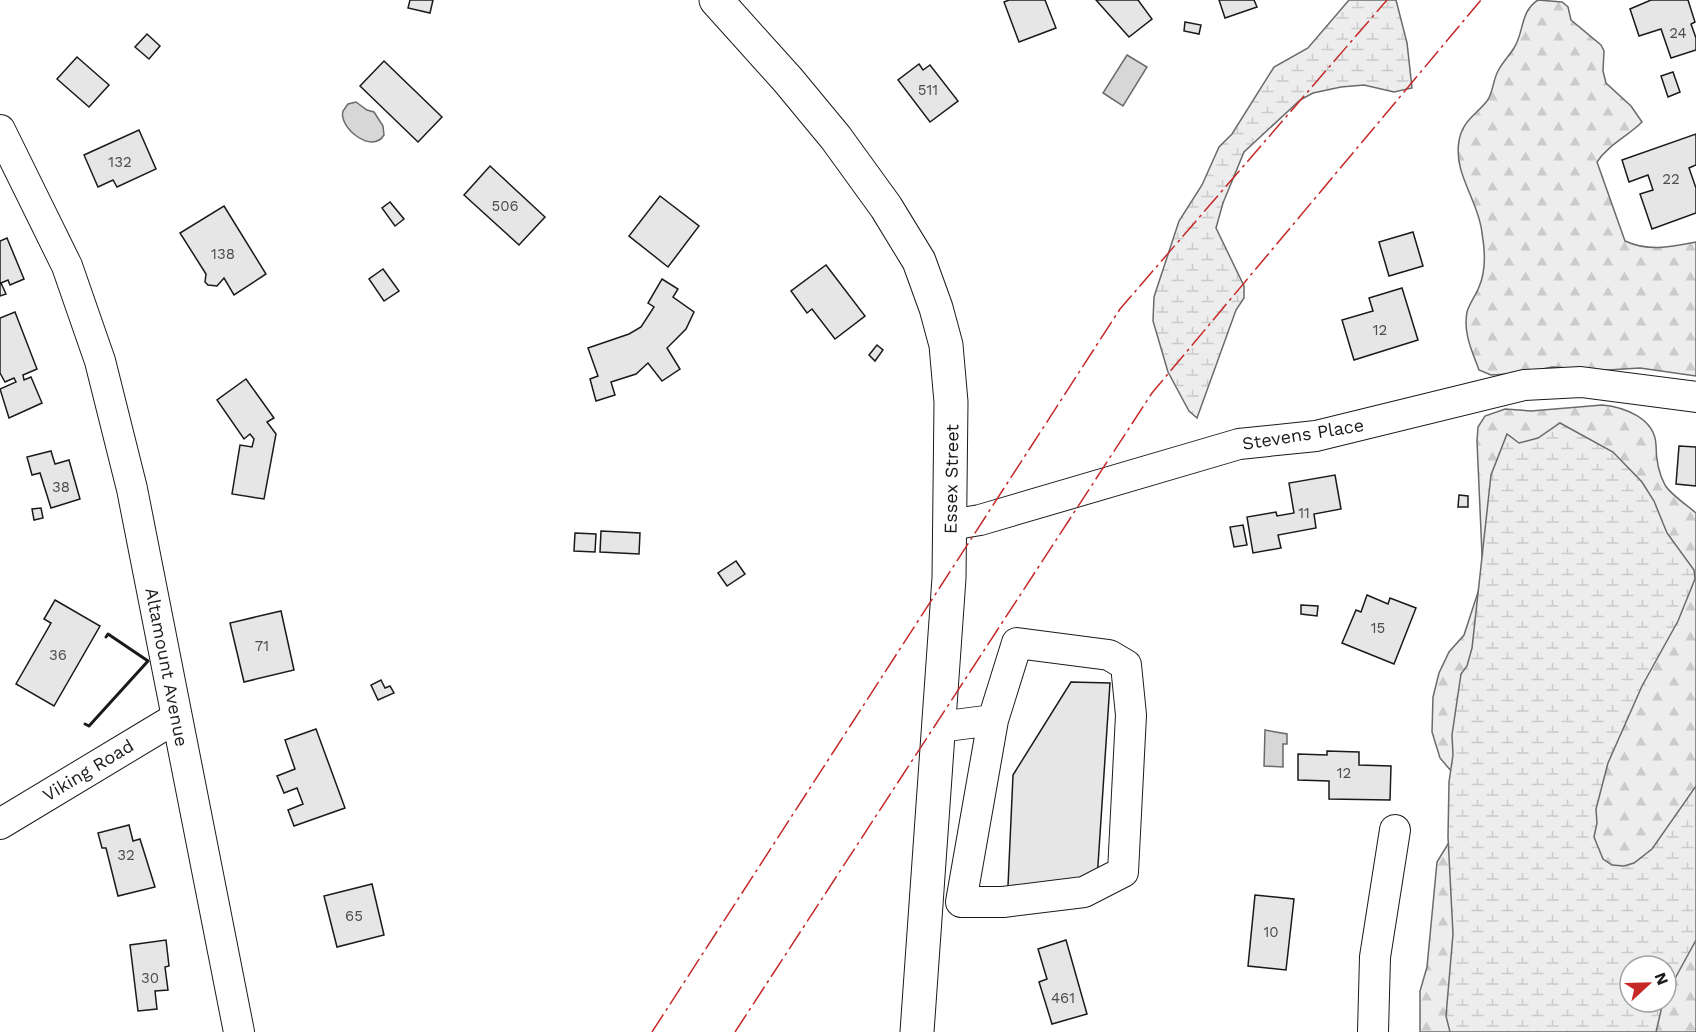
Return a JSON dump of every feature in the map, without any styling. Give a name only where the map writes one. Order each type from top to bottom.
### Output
[{"type":"main road","name":"Essex Street","points":[[716,0],[788,80],[836,138],[886,207],[919,261],[941,324],[949,375],[950,525],[945,652],[917,1032]]},
{"type":"street","name":"Altamount Avenue","points":[[0,130],[44,215],[81,304],[100,361],[132,489],[239,1032]]},
{"type":"street","name":"Stevens Place","points":[[950,525],[980,520],[1239,444],[1316,436],[1524,386],[1581,382],[1696,397]]},
{"type":"street","points":[[928,901],[961,902],[1003,902],[1084,892],[1123,872],[1131,715],[1126,665],[1109,655],[1017,643],[993,720],[961,902]]},
{"type":"street","name":"Viking Road","points":[[0,824],[176,718]]},
{"type":"street","points":[[939,727],[993,720]]},
{"type":"street","points":[[1373,1032],[1375,957],[1395,830]]},
{"type":"green space","points":[[1349,0],[1396,0],[1407,43],[1412,88],[1394,92],[1364,85],[1313,93],[1300,100],[1244,152],[1223,203],[1216,228],[1244,286],[1244,298],[1236,310],[1197,418],[1189,411],[1168,372],[1153,321],[1154,297],[1179,221],[1202,185],[1219,147],[1232,134],[1274,67],[1308,48]]},
{"type":"green space","points":[[1538,0],[1562,2],[1568,7],[1571,20],[1601,45],[1604,51],[1603,71],[1606,83],[1631,106],[1642,122],[1597,162],[1625,241],[1651,247],[1669,247],[1696,242],[1696,376],[1640,368],[1607,370],[1552,367],[1525,373],[1491,375],[1479,370],[1469,342],[1466,320],[1468,309],[1481,281],[1484,246],[1480,221],[1460,165],[1459,141],[1466,123],[1489,98],[1501,65],[1517,42],[1528,10]]},
{"type":"green space","points":[[1602,405],[1628,411],[1644,421],[1654,436],[1658,465],[1665,485],[1696,513],[1696,1032],[1420,1032],[1420,991],[1427,967],[1437,862],[1467,813],[1458,779],[1440,758],[1432,732],[1433,697],[1439,673],[1449,652],[1464,635],[1483,577],[1478,427],[1485,416],[1505,409],[1531,411]]},
{"type":"green space","points":[[1560,423],[1613,452],[1642,482],[1654,501],[1667,533],[1694,570],[1695,579],[1678,621],[1642,686],[1608,763],[1596,809],[1597,823],[1594,837],[1603,859],[1612,865],[1624,866],[1634,863],[1652,849],[1696,786],[1696,940],[1678,973],[1678,954],[1618,954],[1618,1014],[1660,1014],[1656,1032],[1450,1032],[1446,1016],[1453,934],[1448,837],[1452,735],[1461,674],[1467,666],[1472,648],[1491,475],[1507,434],[1519,443],[1538,438]]},
{"type":"shaded area","points":[[1127,55],[1147,67],[1123,106],[1103,93]]},
{"type":"shaded area","points":[[356,102],[374,112],[383,126],[384,135],[379,140],[372,142],[364,140],[351,131],[346,124],[343,111],[348,104]]},
{"type":"shaded area","points":[[1265,730],[1287,734],[1287,744],[1283,744],[1283,767],[1264,766]]},
{"type":"building","points":[[410,0],[433,0],[430,13],[408,8]]},
{"type":"building","points":[[1045,0],[1056,28],[1019,42],[1004,2]]},
{"type":"building","points":[[1096,0],[1138,0],[1152,19],[1129,37]]},
{"type":"building","points":[[1219,0],[1254,0],[1257,7],[1225,18]]},
{"type":"building","points":[[1651,0],[1688,0],[1695,22],[1691,24],[1696,38],[1696,50],[1671,58],[1661,29],[1639,36],[1630,9]]},
{"type":"building","points":[[1185,22],[1201,25],[1199,34],[1184,31]]},
{"type":"building","points":[[147,34],[160,46],[149,59],[135,47]]},
{"type":"building","points":[[77,57],[109,85],[89,107],[57,79]]},
{"type":"building","points":[[384,61],[442,117],[418,142],[360,86]]},
{"type":"building","points":[[919,64],[923,70],[930,65],[958,101],[930,122],[898,80]]},
{"type":"building","points":[[1673,72],[1680,92],[1668,97],[1661,76]]},
{"type":"building","points":[[139,130],[156,169],[117,187],[113,180],[98,187],[84,155]]},
{"type":"building","points":[[1696,134],[1696,165],[1689,168],[1696,188],[1696,213],[1652,229],[1640,194],[1653,190],[1648,175],[1629,182],[1622,160]]},
{"type":"building","points":[[490,166],[545,217],[519,245],[464,195]]},
{"type":"building","points":[[660,196],[699,226],[668,267],[629,236]]},
{"type":"building","points":[[390,202],[404,219],[395,226],[382,208]]},
{"type":"building","points":[[224,206],[266,274],[234,295],[224,278],[217,286],[208,285],[205,282],[206,274],[180,233]]},
{"type":"building","points":[[1413,232],[1423,266],[1389,276],[1379,242]]},
{"type":"building","points":[[7,238],[24,279],[10,285],[8,280],[1,283],[6,294],[0,296],[0,241]]},
{"type":"building","points":[[826,265],[865,316],[835,339],[812,309],[807,313],[791,291]]},
{"type":"building","points":[[383,269],[399,291],[384,301],[369,279]]},
{"type":"building","points":[[662,279],[678,289],[673,297],[694,312],[686,329],[667,348],[680,369],[662,381],[648,363],[636,374],[611,382],[615,395],[596,401],[590,379],[598,376],[588,348],[629,334],[641,327],[654,307],[648,303]]},
{"type":"building","points":[[1402,288],[1418,340],[1354,360],[1342,320],[1373,311],[1369,298]]},
{"type":"building","points":[[15,312],[37,369],[23,375],[24,380],[31,377],[42,403],[9,418],[0,389],[16,382],[14,378],[5,382],[0,373],[0,318]]},
{"type":"building","points":[[877,345],[883,350],[875,361],[869,355]]},
{"type":"building","points":[[246,379],[274,418],[267,422],[276,434],[264,499],[232,494],[240,445],[252,447],[254,439],[250,434],[244,439],[217,400]]},
{"type":"building","points":[[1679,446],[1696,447],[1696,486],[1676,484]]},
{"type":"building","points":[[51,451],[55,464],[69,460],[80,499],[51,508],[40,473],[32,475],[27,457]]},
{"type":"building","points":[[1335,475],[1341,509],[1314,514],[1316,528],[1278,535],[1281,548],[1253,553],[1247,517],[1276,512],[1277,516],[1294,513],[1289,483]]},
{"type":"building","points":[[1459,495],[1468,496],[1468,507],[1458,507]]},
{"type":"building","points":[[41,508],[43,518],[34,520],[32,509]]},
{"type":"building","points":[[1243,525],[1247,545],[1234,547],[1230,527]]},
{"type":"building","points":[[601,531],[640,533],[639,554],[600,552]]},
{"type":"building","points":[[575,533],[596,534],[595,552],[574,551]]},
{"type":"building","points":[[736,561],[745,574],[727,586],[718,573]]},
{"type":"building","points":[[1367,595],[1388,604],[1390,598],[1416,608],[1394,664],[1342,643],[1356,610],[1361,612]]},
{"type":"building","points":[[55,600],[100,626],[54,706],[16,684],[51,623],[44,619]]},
{"type":"building","points":[[1301,605],[1318,606],[1317,616],[1301,614]]},
{"type":"building","points":[[281,611],[294,670],[244,682],[230,623]]},
{"type":"building","points":[[381,680],[385,688],[390,686],[394,693],[378,700],[371,685]]},
{"type":"building","points":[[1071,682],[1110,683],[1097,880],[1008,886],[1013,775]]},
{"type":"building","points":[[316,729],[345,808],[294,826],[288,810],[303,804],[297,788],[284,793],[277,776],[295,769],[285,740]]},
{"type":"building","points":[[1327,751],[1359,752],[1359,765],[1391,766],[1390,800],[1329,799],[1329,781],[1298,780],[1298,754],[1327,755]]},
{"type":"building","points":[[129,825],[133,841],[140,839],[155,887],[118,896],[106,848],[102,848],[98,833]]},
{"type":"building","points":[[372,884],[384,935],[337,947],[324,896]]},
{"type":"building","points":[[1255,895],[1294,899],[1286,970],[1248,966]]},
{"type":"building","points":[[166,940],[169,966],[165,967],[168,990],[155,991],[157,1009],[138,1011],[130,945]]},
{"type":"building","points":[[1066,940],[1087,1014],[1052,1024],[1039,982],[1047,979],[1038,949]]},
{"type":"wall","points":[[85,724],[89,726],[148,661],[108,634],[106,637]]},
{"type":"power","points":[[652,1032],[1120,309],[1387,0]]},
{"type":"power","points":[[735,1032],[1152,393],[1481,0]]}]
